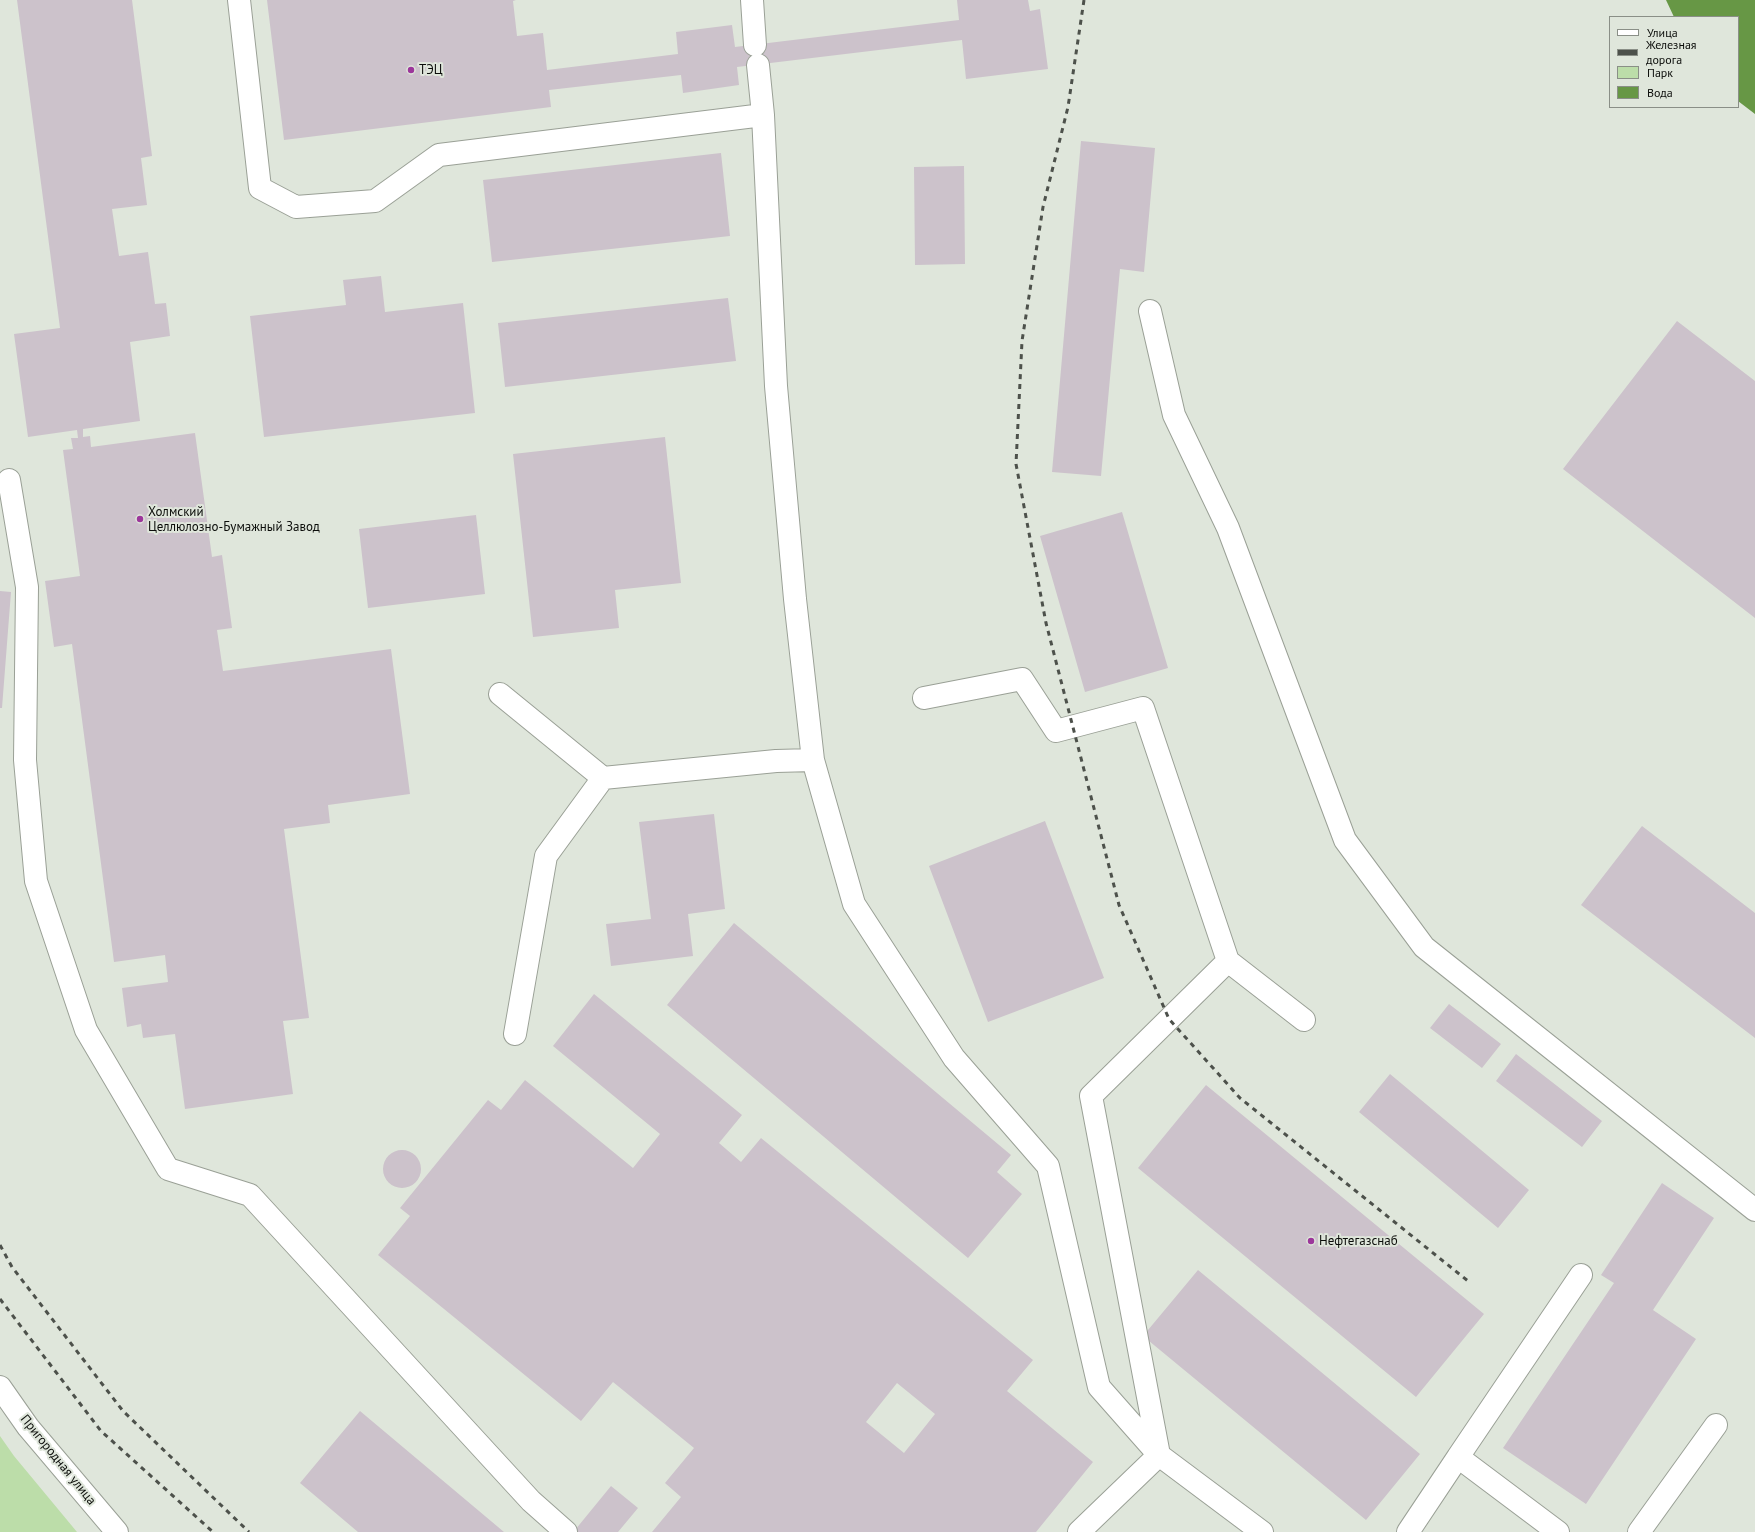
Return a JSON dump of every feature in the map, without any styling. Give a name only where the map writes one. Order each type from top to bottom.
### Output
[{"type":"street","points":[[239,0],[260,188],[296,207],[375,201],[439,155],[763,115]]},
{"type":"street","points":[[752,0],[763,115],[776,386],[795,599],[813,760],[854,904],[954,1058],[1048,1166],[1099,1387],[1159,1455],[1262,1532]]},
{"type":"street","points":[[1150,311],[1174,415],[1228,528],[1345,840],[1424,947],[1755,1210]]},
{"type":"street","points":[[9,480],[27,587],[25,760],[36,881],[86,1030],[168,1169],[250,1195],[531,1501],[566,1532]]},
{"type":"street","points":[[924,698],[1022,679],[1056,731],[1143,708],[1228,961],[1304,1020]]},
{"type":"street","points":[[500,694],[603,778],[776,761],[813,760]]},
{"type":"street","points":[[515,1034],[546,856],[603,778]]},
{"type":"street","points":[[1159,1455],[1091,1096],[1228,961]]},
{"type":"street","points":[[1408,1532],[1581,1275]]},
{"type":"street","name":"Пригородная улица","points":[[0,1387],[28,1427],[117,1532]]},
{"type":"street","points":[[1639,1532],[1716,1425]]},
{"type":"street","points":[[1080,1532],[1159,1455]]},
{"type":"street","points":[[1458,1457],[1558,1532]]},
{"type":"green space","points":[[0,1436],[14,1456],[77,1532],[0,1532]]},
{"type":"water","points":[[1666,0],[1755,0],[1755,114],[1739,102],[1739,16],[1674,16]]},
{"type":"building","name":"Холмский Целлюлозно-Бумажный Завод","points":[[17,0],[132,0],[152,156],[141,158],[147,205],[112,209],[119,256],[148,252],[155,304],[166,303],[170,336],[130,342],[140,421],[83,429],[83,437],[90,436],[91,447],[195,433],[212,557],[222,555],[232,628],[217,630],[223,671],[391,649],[410,794],[328,805],[330,823],[284,829],[309,1018],[283,1021],[293,1094],[185,1109],[175,1034],[143,1038],[141,1024],[127,1027],[122,988],[168,982],[165,955],[114,962],[72,644],[54,647],[45,581],[80,576],[63,450],[73,449],[71,438],[78,438],[77,430],[28,437],[14,334],[60,328]]},
{"type":"building","name":"ТЭЦ","points":[[267,0],[516,0],[513,1],[517,36],[543,33],[547,70],[678,54],[676,32],[732,25],[735,47],[959,20],[957,0],[1028,0],[1030,11],[1040,9],[1048,69],[966,79],[962,40],[737,67],[739,85],[683,93],[681,75],[549,90],[551,107],[284,140]]},
{"type":"building","points":[[1081,141],[1155,148],[1144,272],[1120,269],[1101,476],[1052,472]]},
{"type":"building","points":[[721,153],[730,236],[492,262],[483,180]]},
{"type":"building","points":[[964,166],[965,264],[915,265],[914,167]]},
{"type":"building","points":[[381,276],[385,312],[463,303],[475,413],[264,437],[250,316],[346,305],[343,280]]},
{"type":"building","points":[[728,298],[736,361],[505,387],[498,323]]},
{"type":"building","points":[[1677,321],[1755,381],[1755,618],[1563,469]]},
{"type":"building","points":[[665,437],[681,583],[615,590],[619,628],[533,637],[513,454]]},
{"type":"building","points":[[1122,512],[1168,668],[1085,692],[1040,536]]},
{"type":"building","points":[[476,515],[485,594],[368,608],[359,529]]},
{"type":"building","points":[[0,591],[11,592],[2,708],[0,708]]},
{"type":"building","points":[[714,814],[725,909],[688,914],[693,956],[611,966],[606,924],[651,919],[639,822]]},
{"type":"building","points":[[1045,821],[1104,978],[988,1022],[929,866]]},
{"type":"building","points":[[1642,826],[1755,913],[1755,1038],[1581,905]]},
{"type":"building","points":[[734,923],[1011,1155],[997,1172],[1022,1194],[968,1258],[667,1005]]},
{"type":"building","points":[[594,994],[742,1115],[719,1143],[741,1162],[761,1138],[1033,1360],[1007,1391],[1093,1462],[1036,1532],[652,1532],[681,1497],[665,1483],[694,1448],[613,1382],[581,1421],[378,1255],[410,1216],[400,1208],[488,1100],[501,1110],[525,1080],[633,1168],[660,1134],[553,1046]],"holes":[[[897,1383],[935,1414],[904,1453],[866,1422]]]},
{"type":"building","points":[[1449,1004],[1501,1044],[1482,1068],[1430,1028]]},
{"type":"building","points":[[1516,1054],[1602,1121],[1582,1147],[1496,1081]]},
{"type":"building","points":[[1390,1074],[1529,1190],[1498,1228],[1359,1112]]},
{"type":"building","name":"Нефтегазснаб","points":[[1206,1085],[1484,1314],[1416,1397],[1138,1168]]},
{"type":"building","points":[[398,1150],[406,1150],[416,1155],[420,1162],[420,1176],[416,1183],[406,1188],[398,1188],[388,1183],[386,1180],[383,1173],[383,1165],[388,1155],[391,1153]]},
{"type":"building","points":[[1662,1183],[1714,1218],[1653,1310],[1696,1339],[1586,1504],[1503,1448],[1614,1283],[1601,1275]]},
{"type":"building","points":[[1198,1270],[1420,1454],[1366,1520],[1143,1336]]},
{"type":"building","points":[[360,1411],[504,1532],[358,1532],[300,1483]]},
{"type":"building","points":[[611,1486],[638,1508],[618,1532],[578,1532],[575,1530]]},
{"type":"railway","points":[[1084,0],[1068,107],[1043,207],[1022,341],[1016,464],[1046,623],[1119,905],[1169,1019],[1240,1098],[1468,1281]]},
{"type":"railway","points":[[0,1245],[12,1267],[123,1411],[249,1532]]},
{"type":"railway","points":[[0,1299],[101,1431],[213,1532]]},
{"type":"place","name":"ТЭЦ","points":[[411,70]]},
{"type":"place","name":"Холмский Целлюлозно-Бумажный Завод","points":[[140,519]]},
{"type":"place","name":"Нефтегазснаб","points":[[1311,1241]]}]
